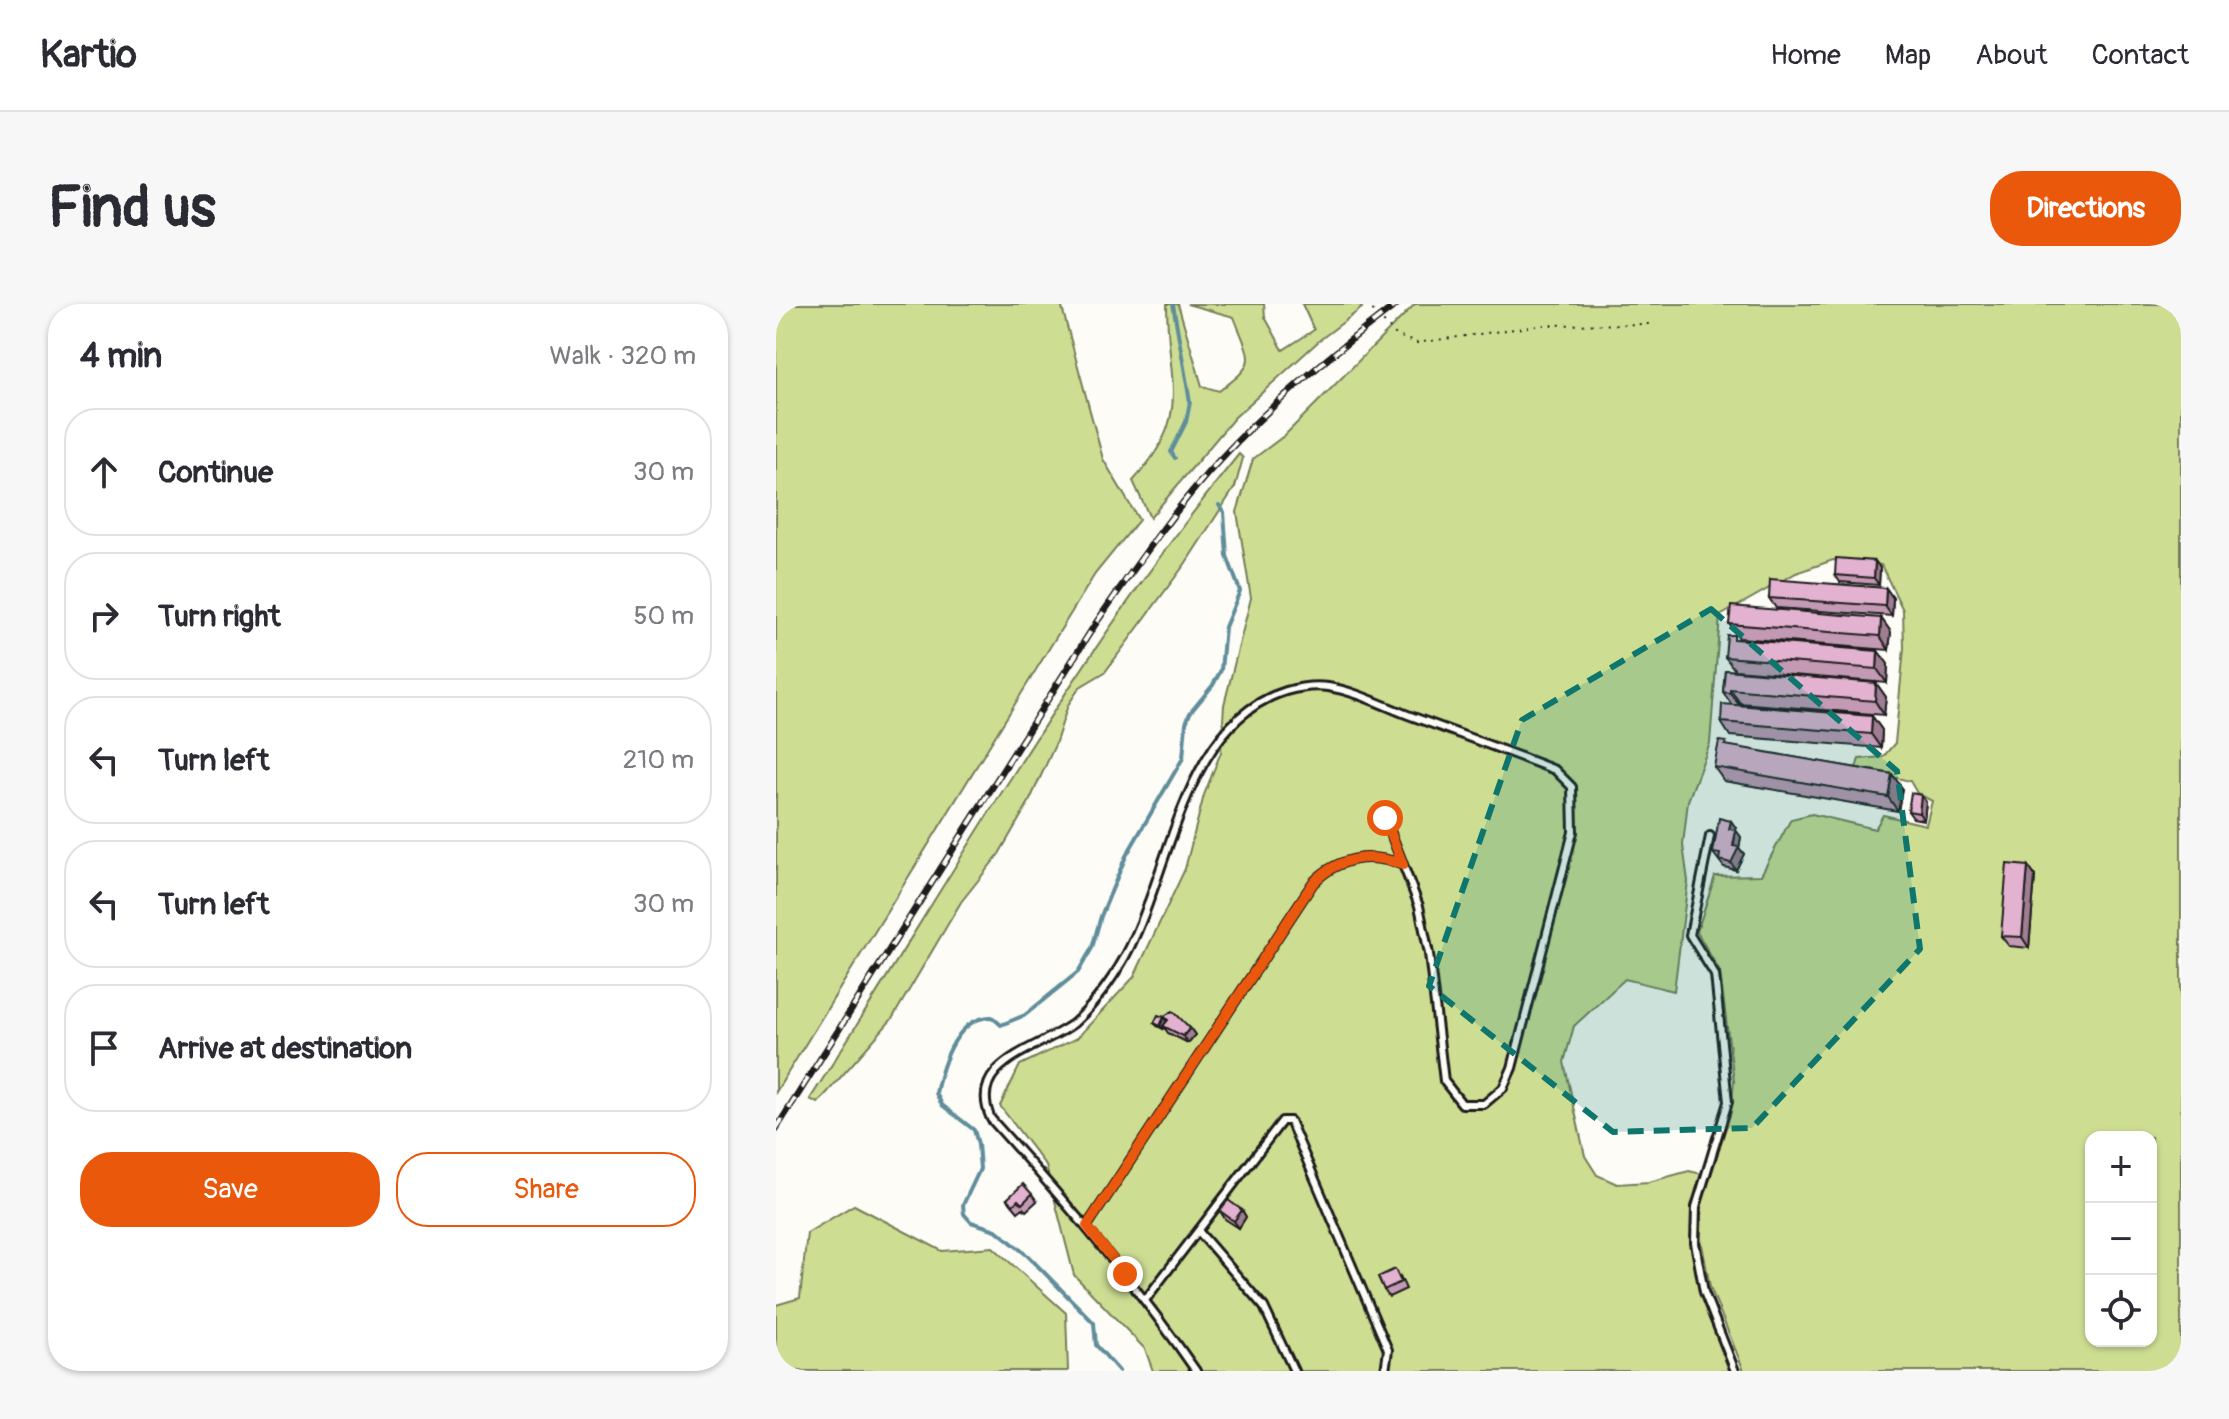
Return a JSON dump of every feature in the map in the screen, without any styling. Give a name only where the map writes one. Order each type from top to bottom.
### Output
[{"type":"lane","points":[[1196,1371],[1146,1299],[1087,1226],[991,1119],[985,1107],[987,1082],[1007,1061],[1049,1040],[1076,1021],[1120,966],[1137,933],[1188,794],[1209,755],[1226,733],[1259,703],[1307,686],[1352,694],[1555,770],[1572,787],[1575,805],[1569,850],[1512,1068],[1503,1088],[1484,1104],[1462,1104],[1444,1081],[1429,954],[1419,906],[1385,818]]},
{"type":"lane","points":[[1710,836],[1690,935],[1715,975],[1728,1102],[1696,1207],[1695,1243],[1704,1292],[1735,1371]]},
{"type":"lane","points":[[1087,1226],[1313,883],[1332,866],[1347,860],[1384,857],[1403,865]]},
{"type":"lane","points":[[1146,1299],[1200,1233],[1282,1121],[1290,1121],[1388,1350],[1385,1371]]},
{"type":"lane","points":[[1200,1233],[1264,1307],[1294,1371]]},
{"type":"path","points":[[1367,304],[1396,335],[1416,343],[1543,325],[1654,324]]},
{"type":"highlighted area","points":[[1711,609],[1897,771],[1920,949],[1752,1128],[1613,1132],[1429,986],[1522,720]]},
{"type":"green space","points":[[776,304],[1061,304],[1103,459],[1139,520],[1095,574],[776,1092]]},
{"type":"green space","points":[[1167,304],[1178,304],[1202,386],[1219,391],[1246,366],[1248,360],[1244,343],[1234,317],[1187,304],[1264,304],[1265,317],[1283,350],[1314,330],[1302,304],[1358,304],[1362,308],[1321,339],[1234,418],[1150,518],[1133,481],[1152,458],[1171,417],[1173,398]]},
{"type":"green space","points":[[1415,304],[2181,304],[2181,1371],[1744,1371],[1710,1287],[1701,1239],[1702,1203],[1731,1112],[1734,1081],[1720,972],[1697,932],[1715,876],[1761,875],[1791,819],[1812,814],[1875,829],[1883,815],[1926,825],[1932,801],[1917,793],[1910,781],[1856,768],[1859,759],[1883,757],[1895,743],[1904,648],[1903,610],[1881,565],[1833,560],[1796,573],[1720,616],[1710,743],[1688,801],[1683,845],[1688,881],[1674,991],[1625,979],[1574,1026],[1564,1062],[1585,1156],[1597,1175],[1617,1184],[1649,1182],[1689,1171],[1702,1174],[1696,1201],[1697,1250],[1708,1298],[1733,1371],[1153,1371],[1145,1349],[1074,1275],[1046,1166],[1000,1106],[1020,1065],[1077,1038],[1134,977],[1185,869],[1204,795],[1221,752],[1224,705],[1251,598],[1237,512],[1253,459],[1285,435]]},
{"type":"green space","points":[[1239,454],[1243,458],[1235,487],[1185,564],[1105,672],[1080,687],[1068,705],[1055,745],[1029,802],[999,854],[961,902],[892,1019],[818,1103],[810,1099],[1068,689],[1179,531]]},
{"type":"green space","points":[[854,1205],[942,1251],[993,1247],[1066,1313],[1068,1371],[776,1371],[776,1305],[800,1298],[807,1233]]},
{"type":"building","points":[[1836,558],[1875,561],[1874,578],[1835,575]]},
{"type":"building","points":[[1770,579],[1886,588],[1885,606],[1769,598]]},
{"type":"building","points":[[1731,606],[1881,618],[1880,636],[1729,624]]},
{"type":"building","points":[[1727,635],[1734,635],[1734,639],[1878,651],[1877,669],[1725,657]]},
{"type":"building","points":[[1725,670],[1876,683],[1875,701],[1730,689],[1730,693],[1723,692]]},
{"type":"building","points":[[1722,704],[1872,716],[1871,734],[1721,722]]},
{"type":"building","points":[[1719,741],[1726,742],[1725,745],[1892,774],[1888,797],[1714,767]]},
{"type":"building","points":[[1911,793],[1921,795],[1919,813],[1908,811]]},
{"type":"building","points":[[1719,818],[1731,821],[1729,829],[1736,830],[1733,846],[1739,847],[1731,863],[1719,860],[1720,854],[1713,853]]},
{"type":"building","points":[[2007,864],[2028,866],[2022,937],[2001,936]]},
{"type":"building","points":[[1173,1011],[1190,1028],[1183,1036],[1163,1026],[1168,1020],[1164,1016]]},
{"type":"building","points":[[1158,1015],[1164,1017],[1160,1026],[1154,1023]]},
{"type":"building","points":[[1023,1184],[1032,1194],[1022,1204],[1018,1200],[1013,1205],[1007,1199]]},
{"type":"building","points":[[1228,1200],[1242,1210],[1234,1221],[1220,1211]]},
{"type":"building","points":[[1395,1269],[1401,1282],[1384,1290],[1378,1277]]},
{"type":"waterway","points":[[1173,304],[1190,402],[1186,422],[1171,452],[1175,458]]},
{"type":"waterway","points":[[1119,1371],[1096,1345],[1094,1323],[1028,1256],[996,1230],[971,1222],[964,1214],[963,1205],[980,1169],[978,1144],[974,1130],[942,1105],[936,1093],[953,1044],[969,1025],[992,1017],[1001,1025],[1025,1015],[1078,972],[1092,948],[1101,916],[1126,856],[1183,758],[1186,723],[1190,713],[1221,670],[1225,627],[1240,591],[1227,556],[1224,512],[1219,505]]},
{"type":"railway","points":[[776,1129],[1096,623],[1163,529],[1233,445],[1313,371],[1397,304]]},
{"type":"route","points":[[1125,1274],[1087,1226],[1313,883],[1332,866],[1347,860],[1384,857],[1403,865],[1385,818]]}]
